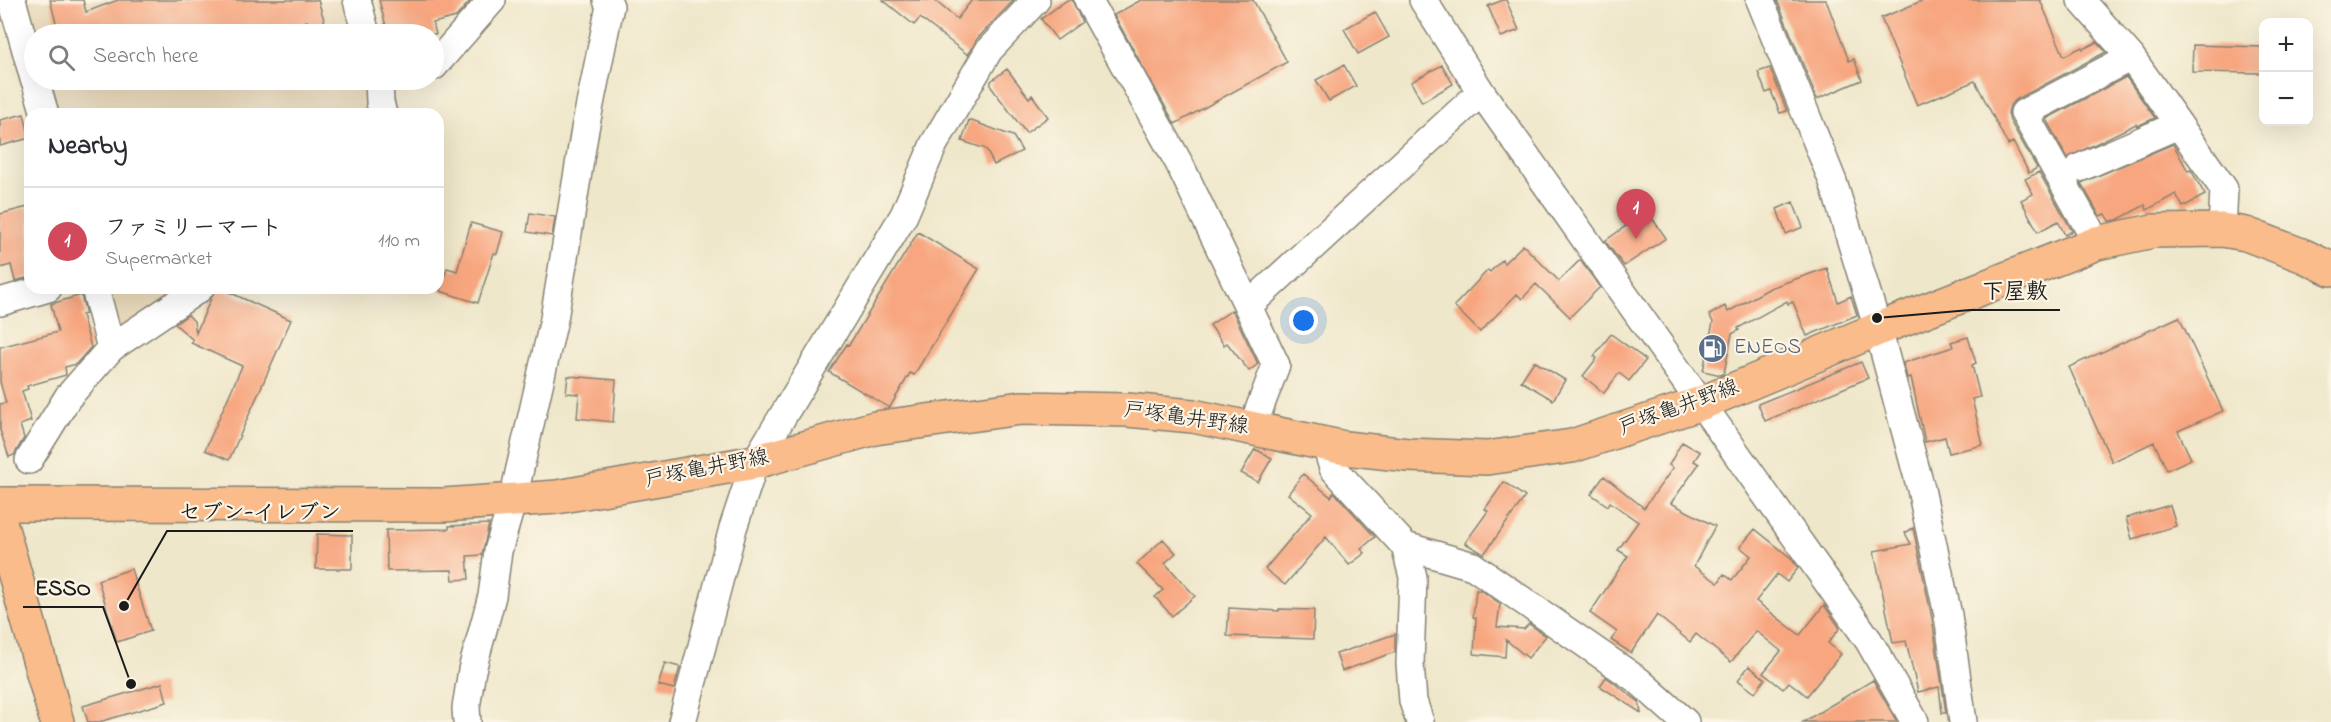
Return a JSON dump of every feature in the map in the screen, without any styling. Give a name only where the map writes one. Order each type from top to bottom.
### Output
[{"type":"main road","name":"戸塚亀井野線","points":[[0,504],[444,505],[558,497],[755,462],[875,428],[1021,408],[1127,410],[1193,416],[1326,445],[1408,455],[1487,458],[1572,446],[1702,403],[1878,329],[2097,243],[2153,231],[2222,230],[2246,234],[2331,269]]},
{"type":"main road","points":[[0,522],[57,722]]},
{"type":"street","points":[[12,0],[24,43]]},
{"type":"street","points":[[357,0],[363,24]]},
{"type":"street","points":[[444,55],[492,0]]},
{"type":"street","points":[[467,722],[466,708],[472,670],[492,596],[498,551],[513,499],[554,319],[585,129],[610,6],[606,0]]},
{"type":"street","points":[[682,722],[733,528],[755,462],[904,215],[934,144],[989,50],[1036,0]]},
{"type":"street","points":[[1088,0],[1179,163],[1276,365],[1252,428]]},
{"type":"street","points":[[1423,0],[1482,92],[1869,641],[1915,722]]},
{"type":"street","points":[[1760,0],[1833,182],[1878,329],[1934,546],[1948,615],[1963,722]]},
{"type":"street","points":[[2081,0],[2131,57],[2224,189],[2222,230]]},
{"type":"street","points":[[2097,243],[2024,113],[2131,57]]},
{"type":"street","points":[[37,90],[43,108]]},
{"type":"street","points":[[382,90],[382,108]]},
{"type":"street","points":[[1248,306],[1482,92]]},
{"type":"street","points":[[2079,168],[2178,125]]},
{"type":"street","points":[[0,302],[27,294]]},
{"type":"street","points":[[96,294],[111,348]]},
{"type":"street","points":[[29,460],[68,397],[111,348],[191,294]]},
{"type":"street","points":[[1326,445],[1333,468],[1405,546],[1413,577],[1410,664],[1413,701],[1420,722]]},
{"type":"street","points":[[1405,546],[1473,566],[1639,681],[1685,722]]},
{"type":"shaded area","points":[[22,0],[346,0],[352,24],[30,24]]},
{"type":"shaded area","points":[[47,90],[371,90],[375,108],[52,108]]},
{"type":"shaded area","points":[[104,294],[182,294],[124,334],[114,329]]},
{"type":"building","points":[[50,0],[83,0],[86,12],[118,0],[318,0],[325,23],[308,24],[307,21],[296,24],[56,24]]},
{"type":"building","points":[[379,0],[471,0],[456,17],[433,24],[385,24]]},
{"type":"building","points":[[883,0],[934,0],[957,19],[972,0],[1014,0],[977,39],[968,55],[920,18],[914,25]]},
{"type":"building","points":[[1067,0],[1072,0],[1082,22],[1057,40],[1041,19]]},
{"type":"building","points":[[1141,0],[1253,0],[1287,62],[1175,124],[1114,15]]},
{"type":"building","points":[[1506,0],[1519,30],[1501,37],[1488,6]]},
{"type":"building","points":[[1777,0],[1826,0],[1849,61],[1854,59],[1862,80],[1817,99]]},
{"type":"building","points":[[1924,0],[2040,0],[2064,56],[2097,42],[2106,52],[2017,99],[2010,105],[2008,113],[2010,121],[2037,168],[2029,173],[2013,142],[2008,145],[1975,81],[1917,105],[1881,18]]},
{"type":"building","points":[[1375,12],[1389,37],[1358,54],[1344,29]]},
{"type":"building","points":[[2193,45],[2259,47],[2259,73],[2192,72]]},
{"type":"building","points":[[1344,65],[1356,86],[1329,101],[1316,80]]},
{"type":"building","points":[[1442,65],[1453,84],[1422,102],[1411,82]]},
{"type":"building","points":[[1770,68],[1787,111],[1780,113],[1771,91],[1766,93],[1758,72]]},
{"type":"building","points":[[1007,69],[1029,98],[1032,95],[1048,117],[1026,133],[991,87],[991,81]]},
{"type":"building","points":[[2126,77],[2155,118],[2137,126],[2136,124],[2067,158],[2046,119]]},
{"type":"building","points":[[24,114],[24,140],[0,146],[0,120]]},
{"type":"building","points":[[969,120],[1013,136],[1022,151],[994,165],[986,149],[962,141]]},
{"type":"building","points":[[2173,144],[2205,195],[2183,207],[2176,194],[2147,210],[2145,205],[2117,220],[2109,221],[2105,214],[2100,216],[2081,183]]},
{"type":"building","points":[[2039,172],[2072,231],[2065,235],[2058,221],[2038,232],[2021,200],[2033,194],[2025,179]]},
{"type":"building","points":[[1793,202],[1803,227],[1786,234],[1777,209]]},
{"type":"building","points":[[24,208],[24,279],[15,281],[11,265],[0,268],[0,214]]},
{"type":"building","points":[[1647,211],[1666,238],[1624,266],[1605,241]]},
{"type":"building","points":[[530,213],[555,217],[552,236],[527,232]]},
{"type":"building","points":[[471,223],[503,232],[478,303],[444,292],[447,268],[457,271]]},
{"type":"building","points":[[918,232],[979,269],[914,375],[910,373],[888,407],[829,372],[847,344],[849,345]]},
{"type":"building","points":[[1523,245],[1559,281],[1580,260],[1600,287],[1570,317],[1536,284],[1522,299],[1517,294],[1480,332],[1454,306],[1488,270],[1490,272],[1502,260],[1504,263]]},
{"type":"building","points":[[1827,268],[1838,302],[1851,296],[1857,315],[1807,336],[1793,302],[1788,304],[1787,301],[1738,328],[1739,330],[1732,334],[1724,373],[1721,375],[1703,371],[1713,322],[1709,315],[1725,306],[1728,312],[1770,288]]},
{"type":"building","points":[[213,294],[233,294],[291,320],[229,460],[205,450],[242,366],[191,343],[193,340],[175,324],[188,315],[194,321],[196,333]]},
{"type":"building","points":[[81,295],[86,314],[82,315],[91,347],[76,364],[65,367],[66,375],[27,386],[28,389],[22,391],[31,421],[20,425],[24,438],[14,455],[9,457],[0,430],[0,404],[6,403],[0,382],[0,347],[58,332],[51,304]]},
{"type":"building","points":[[1232,310],[1258,364],[1249,371],[1227,343],[1224,345],[1210,325]]},
{"type":"building","points":[[2179,317],[2223,411],[2178,431],[2191,459],[2167,470],[2154,442],[2112,462],[2069,367]]},
{"type":"building","points":[[1611,334],[1646,360],[1629,381],[1619,373],[1604,393],[1583,376],[1597,358],[1594,356]]},
{"type":"building","points":[[1968,337],[1976,363],[1972,365],[1980,397],[1972,399],[1983,445],[1949,453],[1945,437],[1925,442],[1911,377],[1907,378],[1903,363],[1953,347],[1951,342]]},
{"type":"building","points":[[1534,361],[1565,380],[1553,400],[1521,381]]},
{"type":"building","points":[[1861,362],[1868,378],[1765,421],[1758,404]]},
{"type":"building","points":[[568,376],[616,380],[613,422],[577,418],[579,394],[566,393]]},
{"type":"building","points":[[1682,442],[1700,452],[1694,461],[1699,464],[1671,503],[1715,526],[1694,566],[1718,583],[1724,574],[1732,580],[1751,556],[1740,547],[1755,529],[1791,558],[1798,568],[1787,582],[1777,574],[1756,601],[1800,635],[1824,605],[1840,628],[1828,643],[1841,654],[1807,696],[1789,682],[1783,689],[1763,673],[1781,651],[1756,631],[1731,662],[1696,634],[1690,642],[1657,615],[1631,653],[1611,640],[1617,632],[1590,613],[1628,556],[1618,550],[1638,522],[1610,502],[1608,506],[1591,494],[1604,476],[1644,508],[1673,468],[1669,465]]},
{"type":"building","points":[[1255,449],[1272,458],[1258,482],[1241,473]]},
{"type":"building","points":[[1303,474],[1331,497],[1334,492],[1375,537],[1361,549],[1365,553],[1349,565],[1326,537],[1285,585],[1265,569],[1312,513],[1288,494]]},
{"type":"building","points":[[1504,482],[1525,497],[1484,554],[1465,543],[1488,511],[1485,509]]},
{"type":"building","points":[[2170,505],[2176,526],[2132,539],[2126,518]]},
{"type":"building","points":[[489,524],[482,555],[467,556],[469,579],[453,580],[452,570],[387,571],[386,530],[449,529],[449,526]]},
{"type":"building","points":[[1913,528],[1932,618],[1946,713],[1942,713],[1939,687],[1918,692],[1906,641],[1893,643],[1874,551],[1911,544],[1905,533]]},
{"type":"building","points":[[317,534],[352,535],[352,569],[316,569]]},
{"type":"building","points":[[1163,539],[1176,553],[1165,563],[1195,596],[1172,616],[1155,597],[1163,590],[1137,564]]},
{"type":"building","points":[[131,569],[151,631],[117,642],[98,580]]},
{"type":"building","points":[[1476,590],[1481,590],[1500,604],[1497,627],[1524,629],[1529,624],[1546,636],[1528,658],[1506,640],[1505,657],[1474,654],[1476,618],[1473,617]]},
{"type":"building","points":[[1229,608],[1279,611],[1279,609],[1314,610],[1313,639],[1227,636]]},
{"type":"building","points":[[1395,634],[1395,652],[1342,671],[1336,654]]},
{"type":"building","points":[[665,663],[680,667],[674,689],[658,685]]},
{"type":"building","points":[[1749,666],[1765,679],[1755,693],[1738,680]]},
{"type":"building","points":[[1606,677],[1639,702],[1641,713],[1600,686]]},
{"type":"building","points":[[1873,680],[1897,722],[1803,722]]},
{"type":"building","points":[[162,683],[167,702],[99,722],[88,722],[83,706]]},
{"type":"place","name":"ファミリーマート","points":[[1636,239]]},
{"type":"place","name":"下屋敷","points":[[1877,318]]},
{"type":"place","name":"ENEOS","points":[[1713,348]]},
{"type":"place","name":"セブン-イレブン","points":[[124,606]]},
{"type":"place","name":"ESSO","points":[[131,684]]}]
